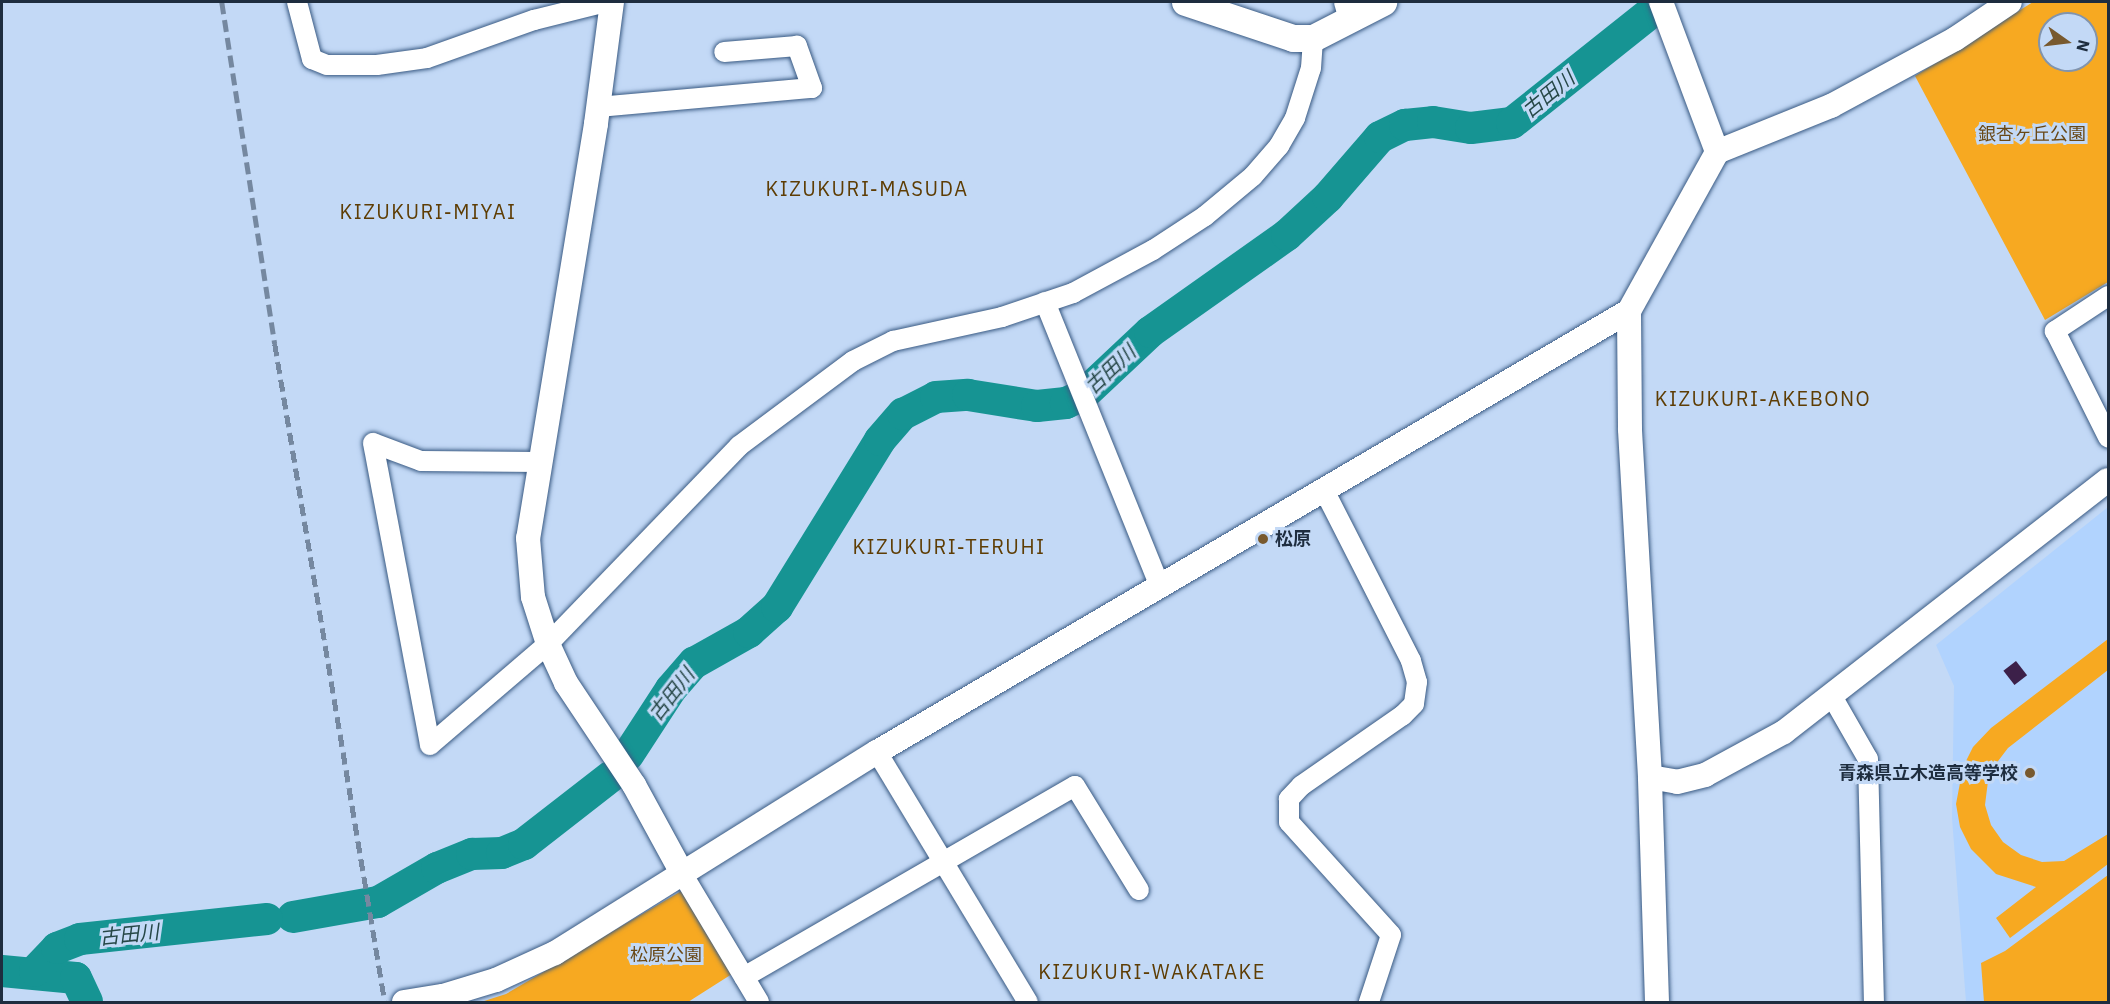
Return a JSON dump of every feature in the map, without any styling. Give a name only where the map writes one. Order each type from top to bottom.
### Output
[{"type":"main road","points":[[1185,2],[1293,38],[1313,38],[1347,10],[1383,2]]},
{"type":"street","points":[[297,2],[312,59],[327,65],[377,65],[426,58],[534,20],[606,2]]},
{"type":"street","points":[[612,2],[598,107],[528,538],[533,597],[548,644],[566,683],[634,785],[683,875],[759,1002]]},
{"type":"street","points":[[1661,2],[1718,152]]},
{"type":"street","points":[[1657,1002],[1650,777],[1630,429],[1629,311],[1718,152],[1832,106],[1955,39],[2010,2]]},
{"type":"street","points":[[539,462],[421,461],[373,444],[430,745],[548,644],[739,446],[853,361],[893,341],[1002,317],[1073,293],[1154,250],[1205,216],[1253,176],[1279,146],[1294,118],[1311,68],[1313,38]]},
{"type":"street","points":[[598,107],[812,88],[797,46],[724,52]]},
{"type":"street","points":[[2109,296],[2055,331],[2109,437]]},
{"type":"street","points":[[1045,303],[1072,376],[1160,586]]},
{"type":"street","points":[[404,1002],[443,996],[526,966],[616,918],[877,752],[1629,311]]},
{"type":"street","points":[[1650,777],[1677,782],[1705,776],[1784,732],[1833,698],[2109,480]]},
{"type":"street","points":[[1324,490],[1412,661],[1417,682],[1414,704],[1403,715],[1301,786],[1289,799],[1289,822],[1391,935],[1369,1002]]},
{"type":"street","points":[[1833,698],[1868,759],[1874,1002]]},
{"type":"street","points":[[877,752],[1028,1002]]},
{"type":"street","points":[[744,977],[942,860],[1075,786],[1139,890]]},
{"type":"street","points":[[383,1002],[394,1002]]},
{"type":"shaded area","name":"青森県立木造高等学校","points":[[2108,507],[2108,1002],[1966,1002],[1952,818],[1954,686],[1936,645]]},
{"type":"green space","name":"銀杏ヶ丘公園","points":[[2033,2],[2108,2],[2108,282],[2045,320],[1915,76]]},
{"type":"green space","points":[[2108,639],[2108,670],[2008,748],[1989,773],[1985,805],[1991,825],[2003,842],[2021,855],[2042,862],[2064,861],[2108,834],[2108,864],[2010,938],[1996,918],[2036,887],[1996,874],[1971,849],[1960,827],[1956,804],[1963,767],[1973,747],[1991,728]]},
{"type":"green space","points":[[2108,875],[2108,1002],[1984,1002],[1981,963],[2005,951]]},
{"type":"green space","name":"松原公園","points":[[683,890],[732,974],[688,1002],[481,1002],[506,994]]},
{"type":"building","points":[[2016,661],[2027,675],[2014,685],[2003,671]]},
{"type":"waterway","name":"古田川","points":[[628,755],[671,689],[694,663],[749,632],[777,607],[880,440],[903,414],[936,397],[968,395],[1037,406],[1066,403],[1083,395],[1150,332],[1287,235],[1328,197],[1380,137],[1405,125],[1433,122],[1471,128],[1512,123],[1649,14]]},
{"type":"waterway","name":"古田川","points":[[293,917],[378,902],[437,868],[472,854],[502,853],[524,844],[610,777]]},
{"type":"waterway","name":"古田川","points":[[35,971],[57,948],[80,939],[267,919]]},
{"type":"waterway","points":[[2,971],[76,978],[87,1002]]},
{"type":"railway","points":[[222,2],[275,344],[385,1002]]},
{"type":"place","name":"松原","points":[[1263,539]]},
{"type":"place","name":"青森県立木造高等学校","points":[[2030,773]]},
{"type":"district","name":"KIZUKURI-MASUDA","points":[[867,188]]},
{"type":"district","name":"KIZUKURI-MIYAI","points":[[428,211]]},
{"type":"district","name":"KIZUKURI-AKEBONO","points":[[1763,398]]},
{"type":"district","name":"KIZUKURI-TERUHI","points":[[949,546]]},
{"type":"district","name":"KIZUKURI-WAKATAKE","points":[[1152,971]]}]
